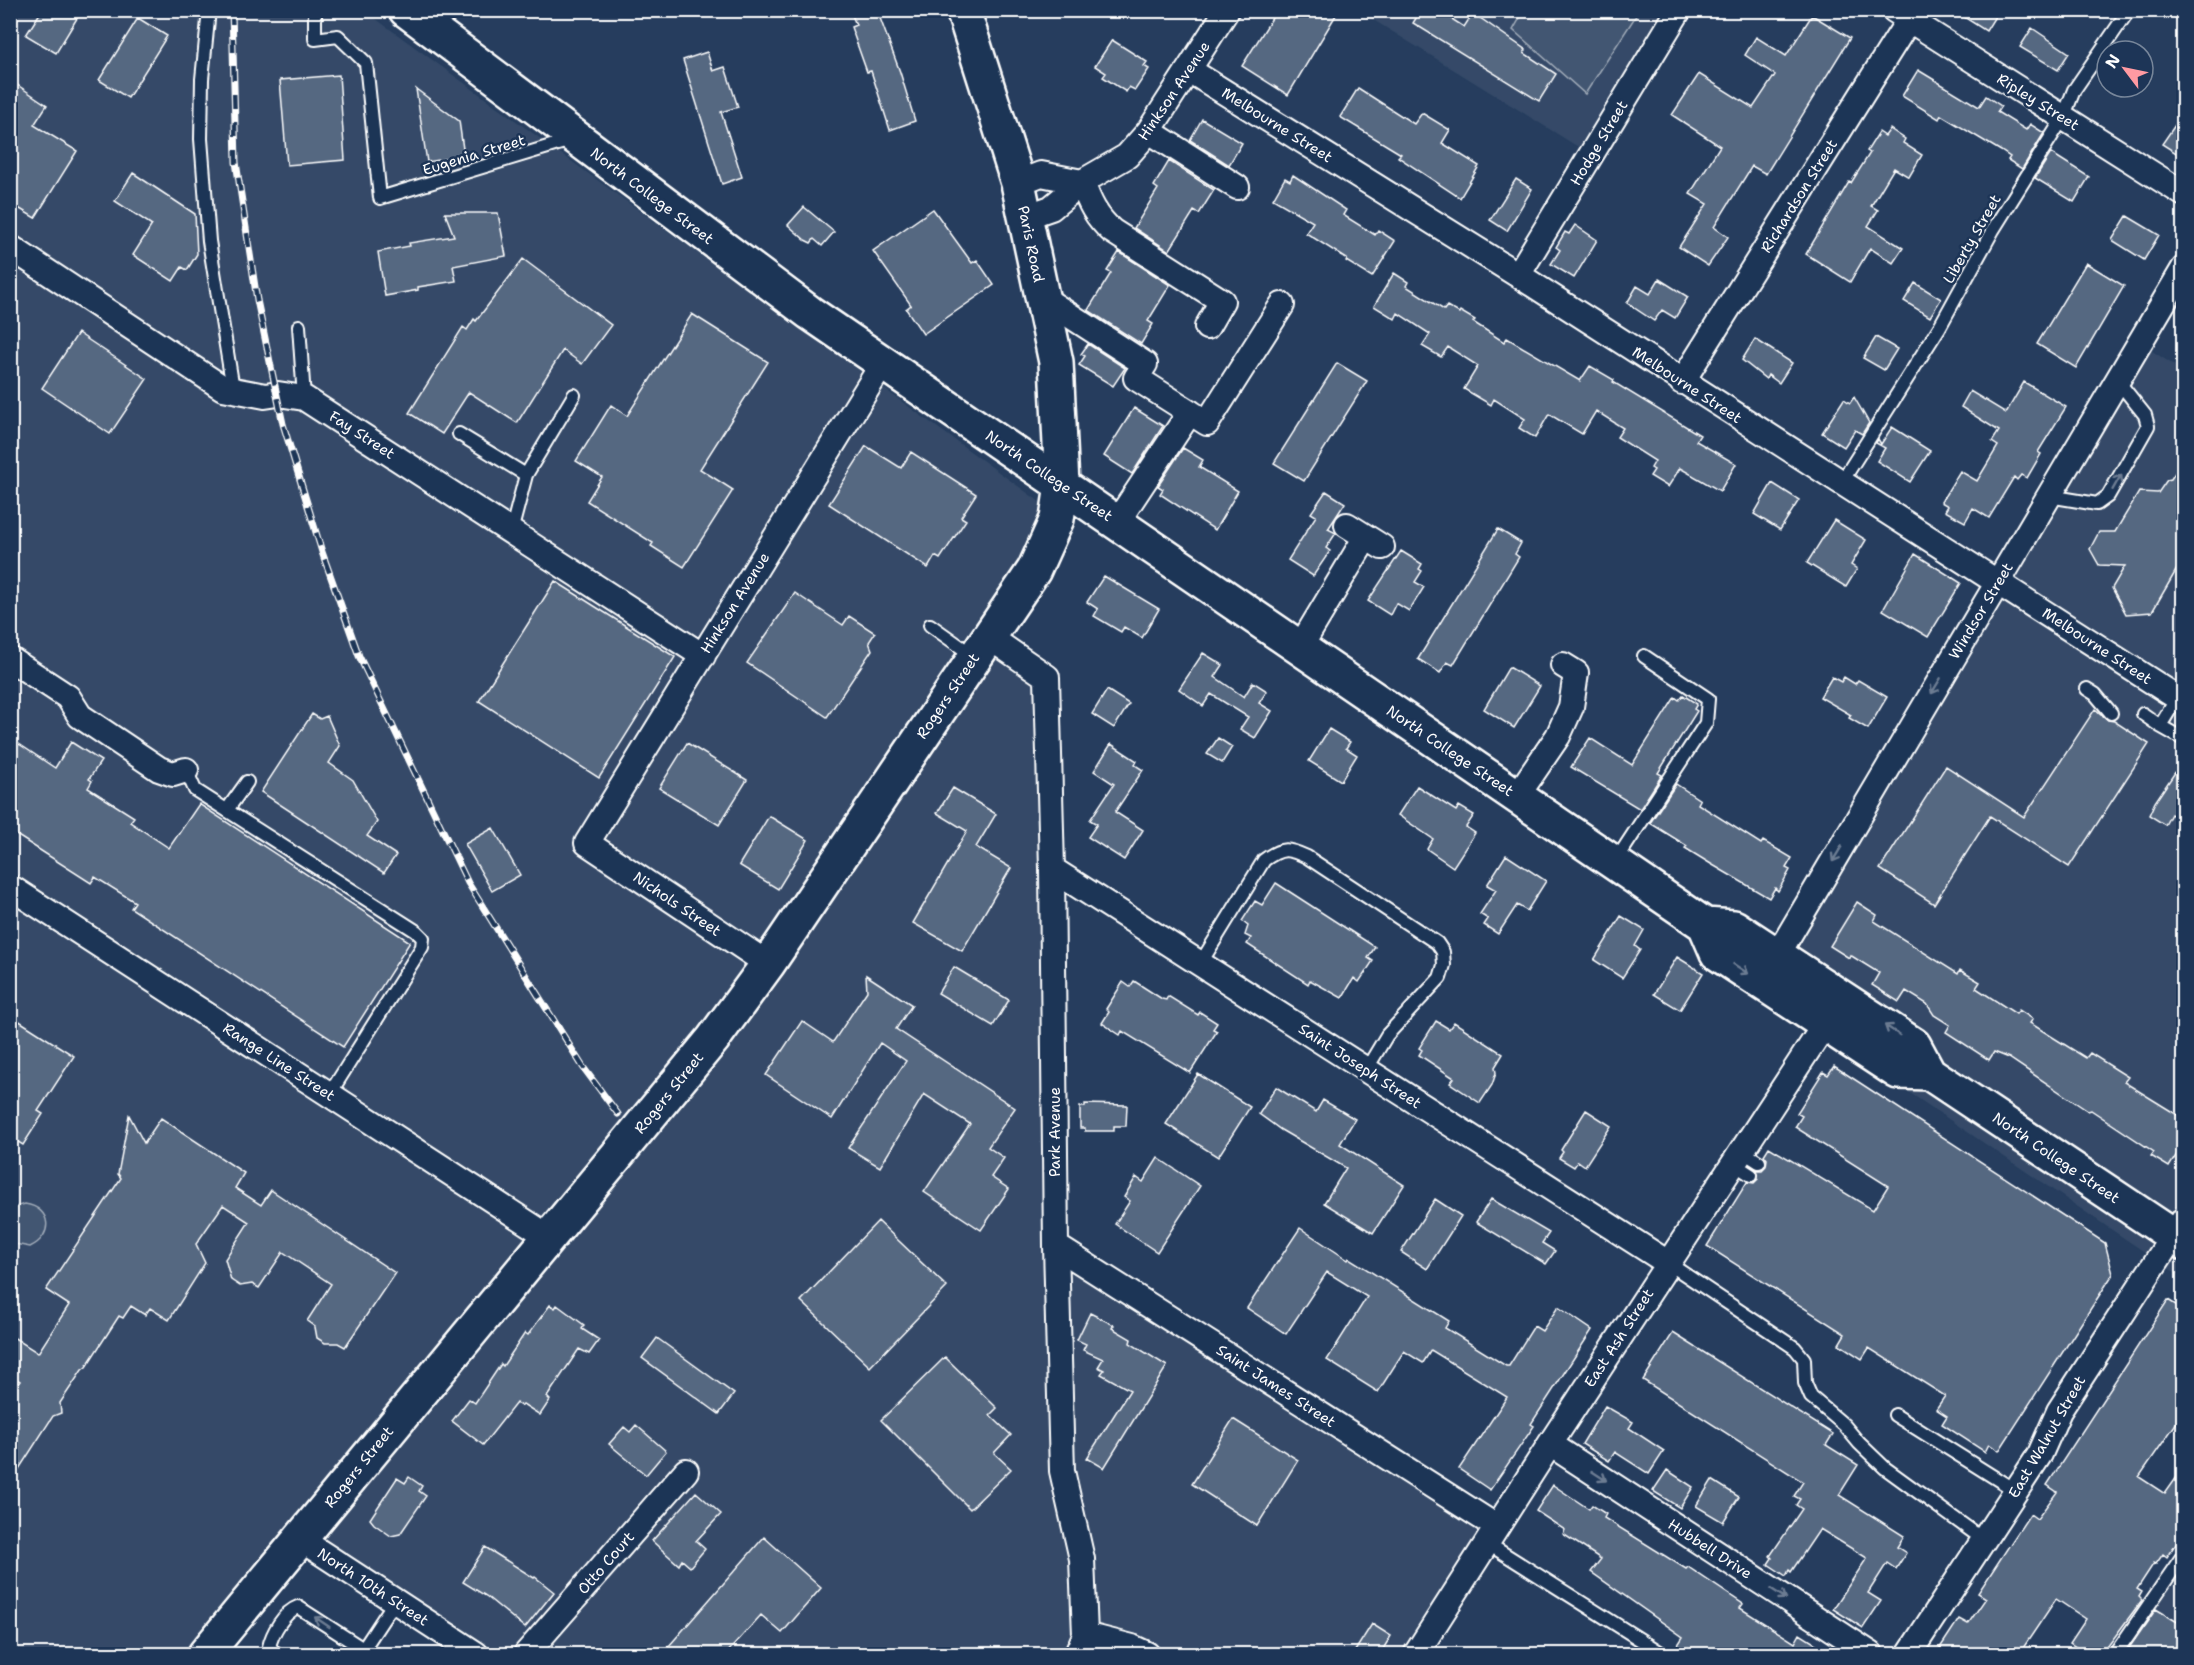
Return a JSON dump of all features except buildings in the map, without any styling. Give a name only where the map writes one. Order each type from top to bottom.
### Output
[{"type":"main road","name":"North College Street","points":[[406,10],[575,139],[810,313],[1705,925],[1734,927],[1778,954],[1914,1044],[1929,1073],[2180,1232]]},
{"type":"main road","name":"Paris Road","points":[[963,10],[1018,183],[1043,298],[1056,362],[1062,485]]},
{"type":"main road","name":"Rogers Street","points":[[205,1654],[713,1039],[768,964],[1034,570],[1057,519],[1062,485]]},
{"type":"main road","points":[[1705,925],[1717,953],[1898,1072],[1929,1073]]},
{"type":"street","name":"Hinkson Avenue","points":[[1025,217],[1051,208],[1082,182],[1127,156],[1149,131],[1227,10]]},
{"type":"street","name":"Hodge Street","points":[[1518,275],[1679,10]]},
{"type":"street","name":"Ripley Street","points":[[1906,14],[2063,118],[2184,194]]},
{"type":"street","name":"Richardson Street","points":[[1682,382],[1906,14]]},
{"type":"street","name":"Melbourne Street","points":[[1189,70],[1518,275],[2180,700]]},
{"type":"street","points":[[1149,131],[1238,188]]},
{"type":"street","points":[[1018,183],[1041,174],[1082,182],[1090,205],[1100,220],[1112,231],[1222,301],[1207,327]]},
{"type":"street","name":"Fay Street","points":[[10,247],[223,388],[265,396],[278,394],[304,398],[703,656]]},
{"type":"street","name":"Windsor Street","points":[[1778,954],[2184,268]]},
{"type":"street","points":[[1043,298],[1145,364],[1136,378],[1207,423],[1282,305]]},
{"type":"street","name":"Hinkson Avenue","points":[[587,843],[883,363]]},
{"type":"street","points":[[1117,522],[1190,412]]},
{"type":"street","points":[[1299,649],[1365,536]]},
{"type":"street","name":"Park Avenue","points":[[982,647],[1047,677],[1062,1471],[1082,1559],[1081,1645]]},
{"type":"street","points":[[10,659],[68,697],[80,716],[159,769],[173,774],[186,770]]},
{"type":"street","points":[[1517,796],[1558,736],[1571,707],[1576,673],[1563,665]]},
{"type":"street","name":"Nichols Street","points":[[587,843],[768,964]]},
{"type":"street","name":"Saint Joseph Street","points":[[1052,869],[1668,1263]]},
{"type":"street","name":"Range Line Street","points":[[10,887],[549,1236]]},
{"type":"street","name":"East Ash Street","points":[[1416,1654],[1668,1263],[1746,1163],[1825,1024]]},
{"type":"street","name":"East Walnut Street","points":[[1909,1654],[2040,1454],[2059,1411],[2180,1232]]},
{"type":"street","name":"Saint James Street","points":[[1056,1245],[1492,1535]]},
{"type":"street","name":"Hubbell Drive","points":[[1550,1443],[1871,1654]]},
{"type":"street","name":"Otto Court","points":[[526,1654],[686,1471]]},
{"type":"street","name":"North 10th Street","points":[[300,1539],[476,1654]]},
{"type":"street","points":[[1081,1645],[1132,1647],[1147,1654]]},
{"type":"lane","points":[[209,10],[202,80],[201,139],[210,241],[232,389]]},
{"type":"lane","name":"Eugenia Street","points":[[315,10],[315,39],[338,36],[366,63],[380,198],[575,139]]},
{"type":"lane","name":"Liberty Street","points":[[1841,483],[1939,328],[1993,230],[2063,118],[2074,90],[2129,10]]},
{"type":"lane","points":[[299,326],[304,398]]},
{"type":"lane","points":[[2049,496],[2097,504],[2108,496],[2148,426],[2145,415],[2117,380]]},
{"type":"lane","points":[[511,532],[526,475],[574,395]]},
{"type":"lane","points":[[459,435],[526,475]]},
{"type":"lane","points":[[930,625],[982,647]]},
{"type":"lane","points":[[1614,863],[1706,723],[1708,699],[1644,656]]},
{"type":"lane","points":[[2087,689],[2095,694],[2111,713]]},
{"type":"lane","points":[[2160,726],[2180,700]]},
{"type":"lane","points":[[2143,714],[2183,739]]},
{"type":"lane","points":[[186,770],[195,790],[416,931],[423,938],[423,947],[329,1095]]},
{"type":"lane","points":[[227,810],[247,782]]},
{"type":"lane","points":[[1200,964],[1264,860],[1277,851],[1291,849],[1307,857],[1437,943],[1443,952],[1444,965],[1440,978],[1387,1035],[1366,1070]]},
{"type":"lane","points":[[1668,1263],[1795,1348],[1804,1359],[1805,1383],[1811,1397],[1844,1425],[1859,1443],[1886,1468],[1984,1539]]},
{"type":"lane","points":[[1895,1415],[2016,1491]]},
{"type":"lane","points":[[1492,1535],[1661,1654]]},
{"type":"lane","points":[[2115,1654],[2184,1554]]},
{"type":"lane","points":[[277,1654],[269,1647],[271,1639],[291,1610],[298,1607],[365,1653],[395,1601]]},
{"type":"shaded area","points":[[11,11],[365,11],[1055,513],[987,637],[1046,677],[1056,1245],[1500,1525],[1419,1654],[476,1654],[300,1539],[205,1654],[11,1654]]},
{"type":"shaded area","points":[[1359,11],[1668,11],[1580,148]]},
{"type":"shaded area","points":[[1524,11],[1639,11],[1585,94],[1513,30]]},
{"type":"shaded area","points":[[2149,349],[2183,371],[2183,1278],[1767,996]]},
{"type":"shaded area","points":[[25,1204],[41,1211],[47,1223],[43,1236],[30,1247],[15,1244],[11,1240],[11,1211]]},
{"type":"shaded area","points":[[2183,1554],[2183,1654],[2115,1654]]},
{"type":"railway","points":[[232,10],[236,162],[257,300],[283,424],[322,552],[359,656],[468,883],[583,1067],[618,1114]]}]
